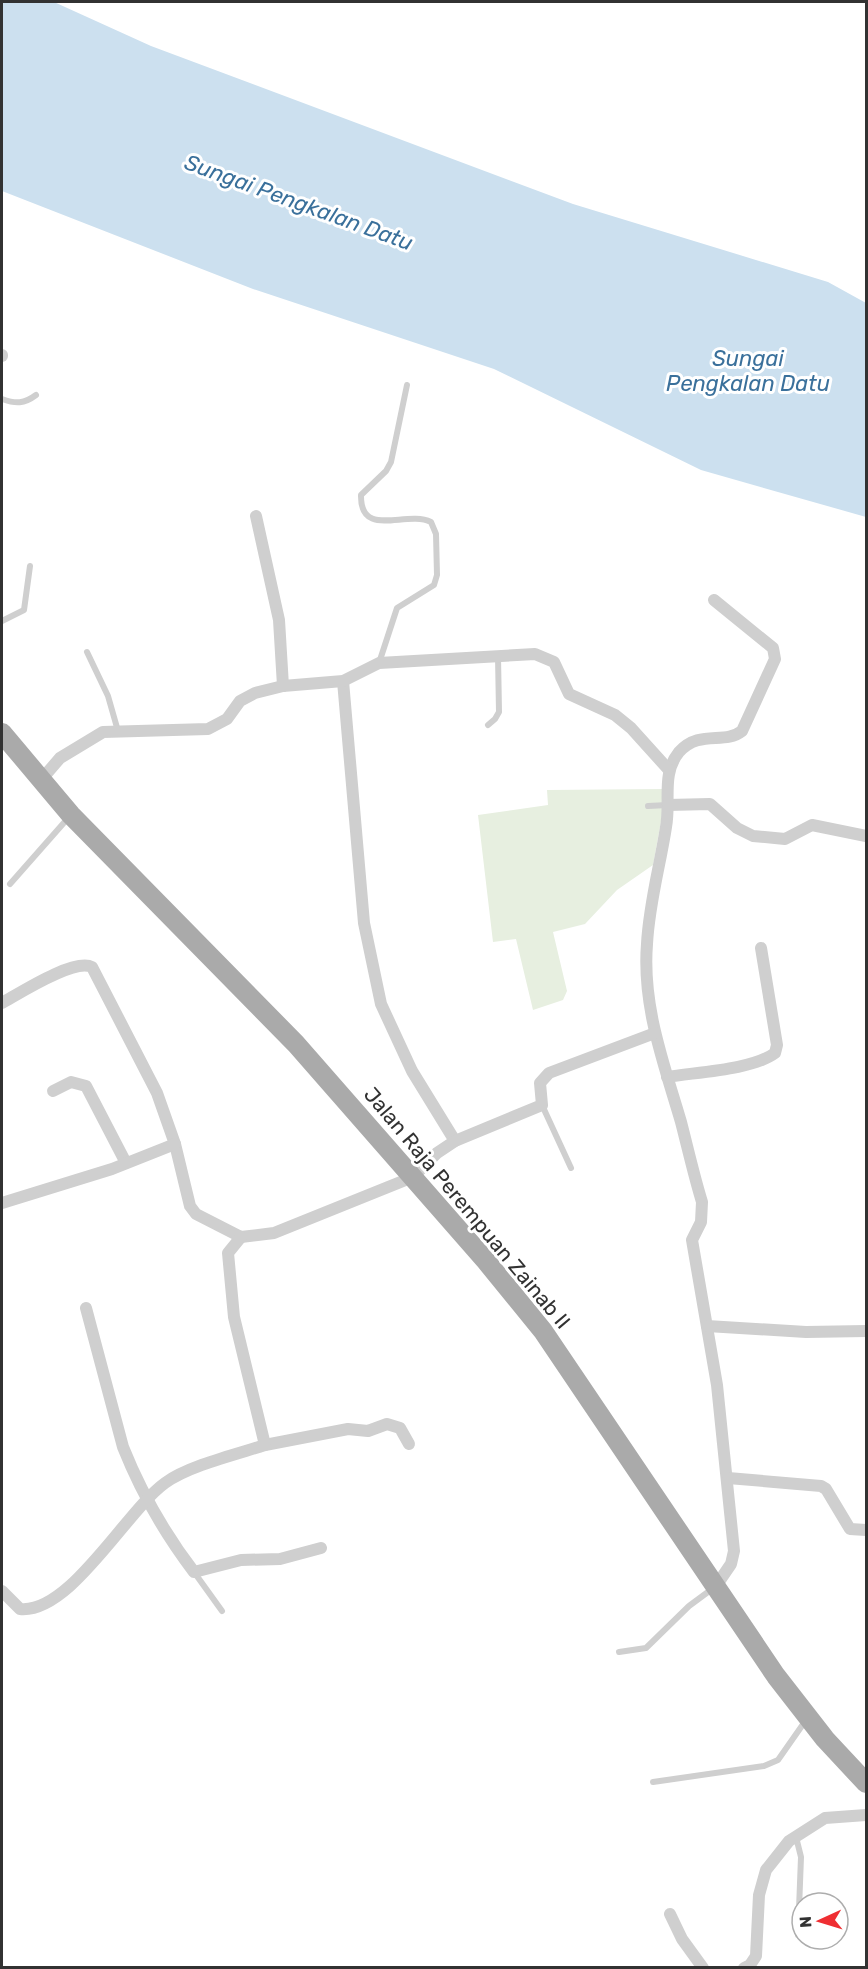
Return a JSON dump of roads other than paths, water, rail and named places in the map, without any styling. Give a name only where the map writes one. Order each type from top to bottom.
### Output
[{"type":"main road","name":"Jalan Raja Perempuan Zainab II","points":[[2,733],[71,815],[296,1044],[486,1261],[543,1331],[776,1676],[808,1717],[867,1783]]},
{"type":"street","points":[[256,516],[279,620],[283,686]]},
{"type":"street","points":[[714,600],[773,648],[774,659],[742,730],[733,735],[698,739],[690,743],[668,769],[668,805],[646,945],[647,988],[655,1033],[702,1202],[701,1222],[692,1240],[707,1326],[728,1478],[734,1551],[731,1564],[716,1586]]},
{"type":"street","points":[[41,780],[60,758],[104,732],[208,729],[227,719],[246,696],[283,686],[343,681],[379,663],[535,654],[548,657],[557,668],[569,694],[615,715],[631,728],[668,769]]},
{"type":"street","points":[[343,681],[364,923],[381,1004],[412,1071],[455,1141]]},
{"type":"street","points":[[668,805],[710,804],[737,828],[753,836],[785,839],[812,825],[867,836]]},
{"type":"street","points":[[667,1077],[748,1064],[767,1059],[775,1053],[777,1045],[761,948]]},
{"type":"street","points":[[2,1003],[67,969],[81,965],[92,967],[157,1093],[175,1144],[190,1206],[196,1214],[242,1236],[274,1233],[411,1178],[455,1141],[542,1105],[540,1083],[549,1073],[655,1033]]},
{"type":"street","points":[[53,1091],[71,1082],[86,1086],[126,1163]]},
{"type":"street","points":[[2,1203],[126,1163],[175,1144]]},
{"type":"street","points":[[242,1236],[228,1253],[234,1317],[265,1445]]},
{"type":"street","points":[[86,1308],[123,1447],[146,1498],[194,1572],[241,1560],[280,1559],[321,1548]]},
{"type":"street","points":[[707,1326],[806,1332],[867,1331]]},
{"type":"street","points":[[2,1591],[20,1609],[35,1609],[81,1577],[146,1498],[168,1481],[265,1445],[348,1429],[368,1431],[387,1424],[400,1428],[409,1444]]},
{"type":"street","points":[[728,1478],[821,1486],[826,1489],[850,1529],[867,1530]]},
{"type":"street","points":[[744,1968],[750,1965],[756,1956],[759,1895],[765,1870],[796,1836],[825,1818],[867,1815]]},
{"type":"street","points":[[670,1914],[682,1939],[703,1968]]},
{"type":"lane","points":[[379,663],[397,608],[434,585],[437,575],[436,534],[431,522],[422,518],[372,520],[365,516],[361,506],[362,495],[386,471],[391,462],[407,385]]},
{"type":"lane","points":[[2,399],[12,403],[25,403],[36,395]]},
{"type":"lane","points":[[2,621],[24,610],[30,566]]},
{"type":"lane","points":[[87,652],[108,696],[118,731]]},
{"type":"lane","points":[[488,725],[499,712],[498,656]]},
{"type":"lane","points":[[648,806],[668,805]]},
{"type":"lane","points":[[10,884],[71,815]]},
{"type":"lane","points":[[542,1105],[571,1168]]},
{"type":"lane","points":[[194,1572],[222,1611]]},
{"type":"lane","points":[[619,1652],[646,1648],[689,1606],[716,1586]]},
{"type":"lane","points":[[653,1782],[764,1766],[778,1760],[808,1717]]},
{"type":"lane","points":[[796,1836],[801,1857],[800,1891]]},
{"type":"water","name":"Sungai Pengkalan Datu","points":[[2,2],[54,2],[151,46],[573,204],[828,282],[866,303],[866,517],[701,470],[494,369],[253,289],[2,191]]}]
